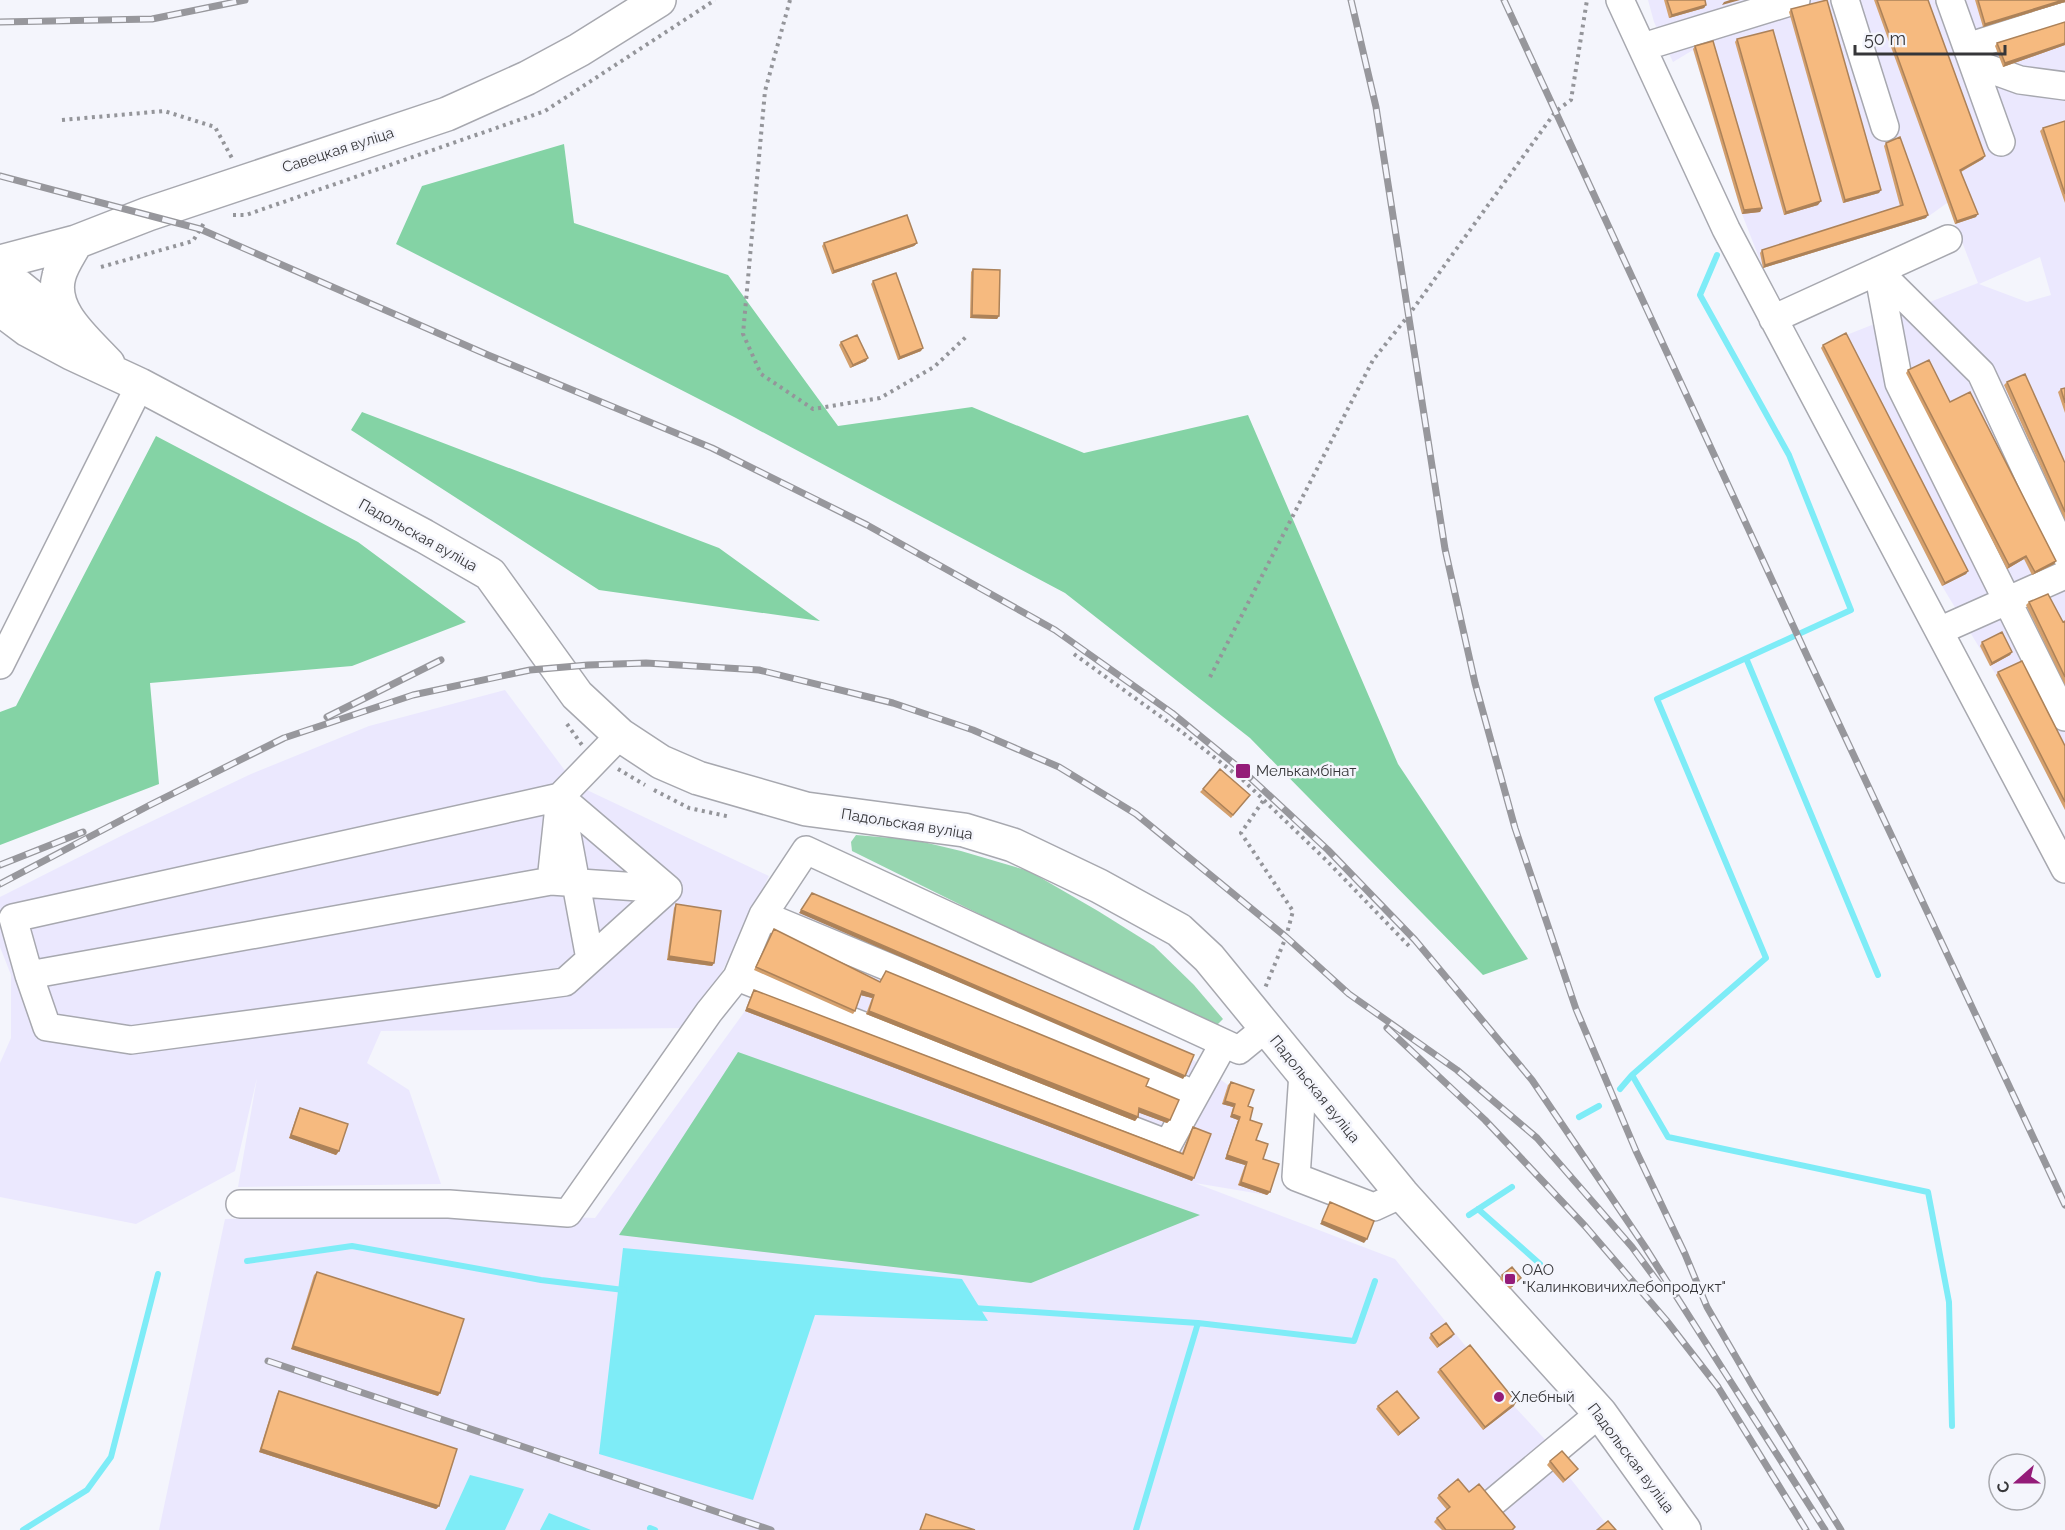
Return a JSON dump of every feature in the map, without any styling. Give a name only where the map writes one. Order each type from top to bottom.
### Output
[{"type":"main road","name":"Савецкая вуліца","points":[[2,271],[34,253],[76,242],[148,214],[447,114],[527,78],[579,50],[659,0]]},
{"type":"main road","name":"Падольская вуліца","points":[[76,242],[59,276],[58,301],[74,327],[88,343],[128,380]]},
{"type":"main road","points":[[2,271],[88,343]]},
{"type":"main road","points":[[2,271],[7,294],[15,314],[28,330]]},
{"type":"main road","name":"Падольская вуліца","points":[[0,309],[28,330],[424,536],[489,574],[577,695],[609,746],[661,762],[698,778],[806,809],[964,830],[1013,845],[1099,886],[1179,930],[1209,958],[1401,1194],[1600,1413],[1684,1530]]},
{"type":"lane","points":[[1620,0],[1726,229],[2065,869]]},
{"type":"lane","points":[[1643,47],[1796,0]]},
{"type":"lane","points":[[1845,0],[1885,127]]},
{"type":"lane","points":[[1950,0],[2001,142]]},
{"type":"lane","points":[[1970,55],[2065,16]]},
{"type":"lane","points":[[1970,55],[2020,80],[2065,86]]},
{"type":"lane","points":[[1773,319],[1948,239]]},
{"type":"lane","points":[[1878,271],[1981,373],[2065,554]]},
{"type":"lane","points":[[1878,271],[1899,382],[2065,717]]},
{"type":"lane","points":[[0,665],[128,380]]},
{"type":"lane","points":[[1939,631],[2065,575]]},
{"type":"lane","points":[[609,746],[560,797],[13,918],[47,1027],[131,1040],[565,982],[668,889]]},
{"type":"lane","points":[[560,797],[564,882],[590,959]]},
{"type":"lane","points":[[560,797],[668,889]]},
{"type":"lane","points":[[240,1204],[449,1204],[568,1213],[709,1012],[737,976],[763,915],[807,850],[806,809]]},
{"type":"lane","points":[[807,850],[1239,1050],[1260,1021]]},
{"type":"lane","points":[[29,975],[564,882],[668,889]]},
{"type":"lane","points":[[763,915],[1194,1094]]},
{"type":"lane","points":[[737,976],[1168,1144],[1224,1043]]},
{"type":"lane","points":[[1303,1073],[1296,1177],[1374,1207],[1401,1194]]},
{"type":"lane","points":[[1491,1504],[1600,1413]]},
{"type":"path","points":[[789,0],[765,91],[743,334],[761,374],[813,409],[880,398],[934,367],[967,336]]},
{"type":"path","points":[[1210,677],[1373,360],[1408,316],[1556,111],[1570,100],[1587,0]]},
{"type":"path","points":[[62,120],[164,111],[215,127],[244,182]]},
{"type":"path","points":[[1074,654],[1182,732],[1243,780],[1327,861],[1409,946]]},
{"type":"path","points":[[563,718],[583,746],[609,746],[630,777],[689,808],[742,819]]},
{"type":"path","points":[[1260,1021],[1293,911],[1241,833],[1263,801]]},
{"type":"shaded area","points":[[1648,0],[2065,0],[2065,810],[1996,675],[1942,586],[1821,348],[1844,336],[1978,283],[1955,224],[1976,217],[1965,193],[1926,218],[1763,268],[1742,214],[1693,50],[1673,62],[1654,22]],"holes":[[[2040,257],[2051,295],[2027,302],[1979,284]]]},
{"type":"shaded area","points":[[505,690],[566,772],[589,791],[769,876],[712,992],[691,1028],[381,1031],[367,1063],[409,1090],[441,1184],[238,1187],[257,1078],[235,1171],[136,1224],[0,1197],[0,1063],[11,1038],[11,975],[0,947],[0,897],[251,774],[369,726]]},
{"type":"shaded area","points":[[810,896],[1192,1059],[1228,1085],[1251,1093],[1246,1109],[1247,1123],[1261,1162],[1276,1167],[1267,1195],[1195,1183],[1395,1259],[1514,1406],[1575,1472],[1570,1478],[1611,1530],[159,1530],[225,1219],[445,1213],[595,1218],[745,1011],[772,932],[799,913]]},
{"type":"green space","points":[[564,144],[574,223],[728,275],[838,426],[972,407],[1084,453],[1248,415],[1398,764],[1528,959],[1483,975],[1250,738],[1065,593],[736,418],[396,244],[422,186]]},
{"type":"green space","points":[[362,412],[719,548],[820,621],[599,590],[351,430]]},
{"type":"green space","points":[[156,436],[358,542],[466,622],[352,666],[150,683],[159,784],[0,845],[0,712],[16,706]]},
{"type":"green space","points":[[856,835],[915,840],[1029,871],[1154,946],[1194,985],[1223,1019],[1218,1024],[1203,1025],[852,851],[851,842]]},
{"type":"green space","points":[[738,1052],[1200,1215],[1031,1283],[619,1235]]},
{"type":"water","points":[[623,1248],[962,1279],[988,1321],[815,1315],[753,1500],[599,1454]]},
{"type":"water","points":[[470,1475],[524,1489],[505,1530],[445,1530]]},
{"type":"water","points":[[549,1513],[591,1530],[540,1530]]},
{"type":"building","points":[[1667,0],[1705,0],[1706,5],[1672,15]]},
{"type":"building","points":[[1827,0],[1881,190],[1845,200],[1791,9]]},
{"type":"building","points":[[1877,0],[1928,0],[1985,156],[1960,170],[1978,214],[1957,221]]},
{"type":"building","points":[[1978,0],[2063,0],[1985,24]]},
{"type":"building","points":[[2065,22],[2065,43],[2005,63],[1997,43]]},
{"type":"building","points":[[1773,30],[1821,201],[1786,212],[1737,39]]},
{"type":"building","points":[[1713,41],[1762,208],[1744,210],[1695,46]]},
{"type":"building","points":[[2065,121],[2065,194],[2043,128]]},
{"type":"building","points":[[1900,137],[1928,215],[1765,265],[1762,250],[1903,205],[1886,143]]},
{"type":"building","points":[[907,215],[917,243],[834,271],[824,243]]},
{"type":"building","points":[[973,269],[1000,270],[999,316],[972,315]]},
{"type":"building","points":[[896,273],[923,348],[900,357],[873,281]]},
{"type":"building","points":[[1846,333],[1968,571],[1945,583],[1823,345]]},
{"type":"building","points":[[857,335],[868,358],[853,365],[841,342]]},
{"type":"building","points":[[1929,360],[1950,402],[1970,392],[2056,561],[2035,572],[2026,556],[2009,565],[1908,370]]},
{"type":"building","points":[[2025,374],[2065,463],[2065,512],[2007,382]]},
{"type":"building","points":[[2065,388],[2065,403],[2061,389]]},
{"type":"building","points":[[2048,594],[2063,622],[2065,621],[2065,677],[2029,602]]},
{"type":"building","points":[[2002,632],[2012,652],[1992,663],[1982,642]]},
{"type":"building","points":[[2022,661],[2065,746],[2065,802],[1998,672]]},
{"type":"building","points":[[1220,769],[1250,795],[1233,815],[1203,789]]},
{"type":"building","points":[[812,893],[1194,1055],[1185,1076],[801,910]]},
{"type":"building","points":[[676,904],[721,911],[714,963],[669,956]]},
{"type":"building","points":[[774,929],[880,982],[886,971],[1149,1079],[1146,1086],[1179,1100],[1170,1120],[1139,1108],[1138,1117],[869,1011],[874,995],[862,991],[855,1011],[756,967]]},
{"type":"building","points":[[754,990],[1183,1154],[1193,1127],[1211,1134],[1194,1178],[747,1008]]},
{"type":"building","points":[[1231,1082],[1254,1090],[1248,1106],[1253,1108],[1250,1120],[1262,1124],[1256,1140],[1268,1144],[1263,1159],[1279,1164],[1270,1192],[1241,1182],[1247,1162],[1227,1155],[1240,1117],[1232,1114],[1235,1104],[1225,1101]]},
{"type":"building","points":[[300,1108],[348,1124],[339,1151],[291,1135]]},
{"type":"building","points":[[1330,1202],[1374,1221],[1367,1239],[1322,1221]]},
{"type":"building","points":[[1512,1267],[1521,1278],[1512,1286],[1502,1275]]},
{"type":"building","points":[[317,1272],[464,1319],[440,1393],[293,1346]]},
{"type":"building","points":[[1446,1323],[1454,1334],[1439,1345],[1431,1334]]},
{"type":"building","points":[[1470,1345],[1516,1402],[1485,1427],[1440,1369]]},
{"type":"building","points":[[279,1391],[457,1449],[439,1506],[261,1449]]},
{"type":"building","points":[[1397,1391],[1419,1418],[1400,1433],[1378,1406]]},
{"type":"building","points":[[1562,1451],[1578,1469],[1565,1480],[1550,1461]]},
{"type":"building","points":[[1458,1479],[1469,1492],[1479,1484],[1515,1527],[1512,1530],[1446,1530],[1437,1518],[1450,1507],[1439,1495]]},
{"type":"building","points":[[926,1514],[975,1530],[920,1530]]},
{"type":"building","points":[[1608,1521],[1616,1530],[1597,1530]]},
{"type":"waterway","points":[[1620,1089],[1632,1075],[1766,958],[1657,699],[1851,610],[1789,455],[1700,295],[1717,255]]},
{"type":"waterway","points":[[1746,658],[1878,975]]},
{"type":"waterway","points":[[1632,1075],[1668,1137],[1928,1192],[1949,1302],[1952,1426]]},
{"type":"waterway","points":[[1579,1117],[1599,1106]]},
{"type":"waterway","points":[[1469,1215],[1512,1187]]},
{"type":"waterway","points":[[1478,1209],[1540,1264]]},
{"type":"waterway","points":[[247,1261],[352,1246],[541,1280],[624,1290]]},
{"type":"waterway","points":[[23,1530],[87,1490],[111,1457],[158,1274]]},
{"type":"waterway","points":[[973,1308],[1198,1323],[1354,1341],[1375,1281]]},
{"type":"waterway","points":[[1136,1530],[1198,1323]]},
{"type":"waterway","points":[[650,1528],[655,1530]]},
{"type":"railway","points":[[0,22],[152,19],[245,0]]},
{"type":"railway","points":[[1351,0],[1376,107],[1445,549],[1475,683],[1515,828],[1576,1009],[1636,1151],[1685,1254],[1707,1307],[1841,1530]]},
{"type":"railway","points":[[1504,0],[1808,658],[2065,1205]]},
{"type":"railway","points":[[0,176],[200,229],[488,355],[712,448],[867,525],[1055,630],[1172,713],[1243,771],[1328,850],[1415,940],[1532,1080],[1645,1247],[1825,1530]]},
{"type":"railway","points":[[327,717],[441,660]]},
{"type":"railway","points":[[0,884],[284,738],[413,695],[530,670],[588,665],[646,663],[759,670],[893,703],[973,730],[1059,767],[1136,814],[1286,937],[1349,994],[1457,1070],[1537,1138],[1632,1247],[1660,1285]]},
{"type":"railway","points":[[0,865],[83,832]]},
{"type":"railway","points":[[1387,1028],[1485,1120],[1585,1226],[1666,1320],[1718,1387],[1806,1530]]},
{"type":"railway","points":[[268,1361],[771,1530]]},
{"type":"place","name":"Мелькамбінат","points":[[1243,771]]},
{"type":"place","name":"ОАО \"Калинковичихлебопродукт\"","points":[[1510,1279]]},
{"type":"place","name":"Хлебный","points":[[1499,1397]]}]
